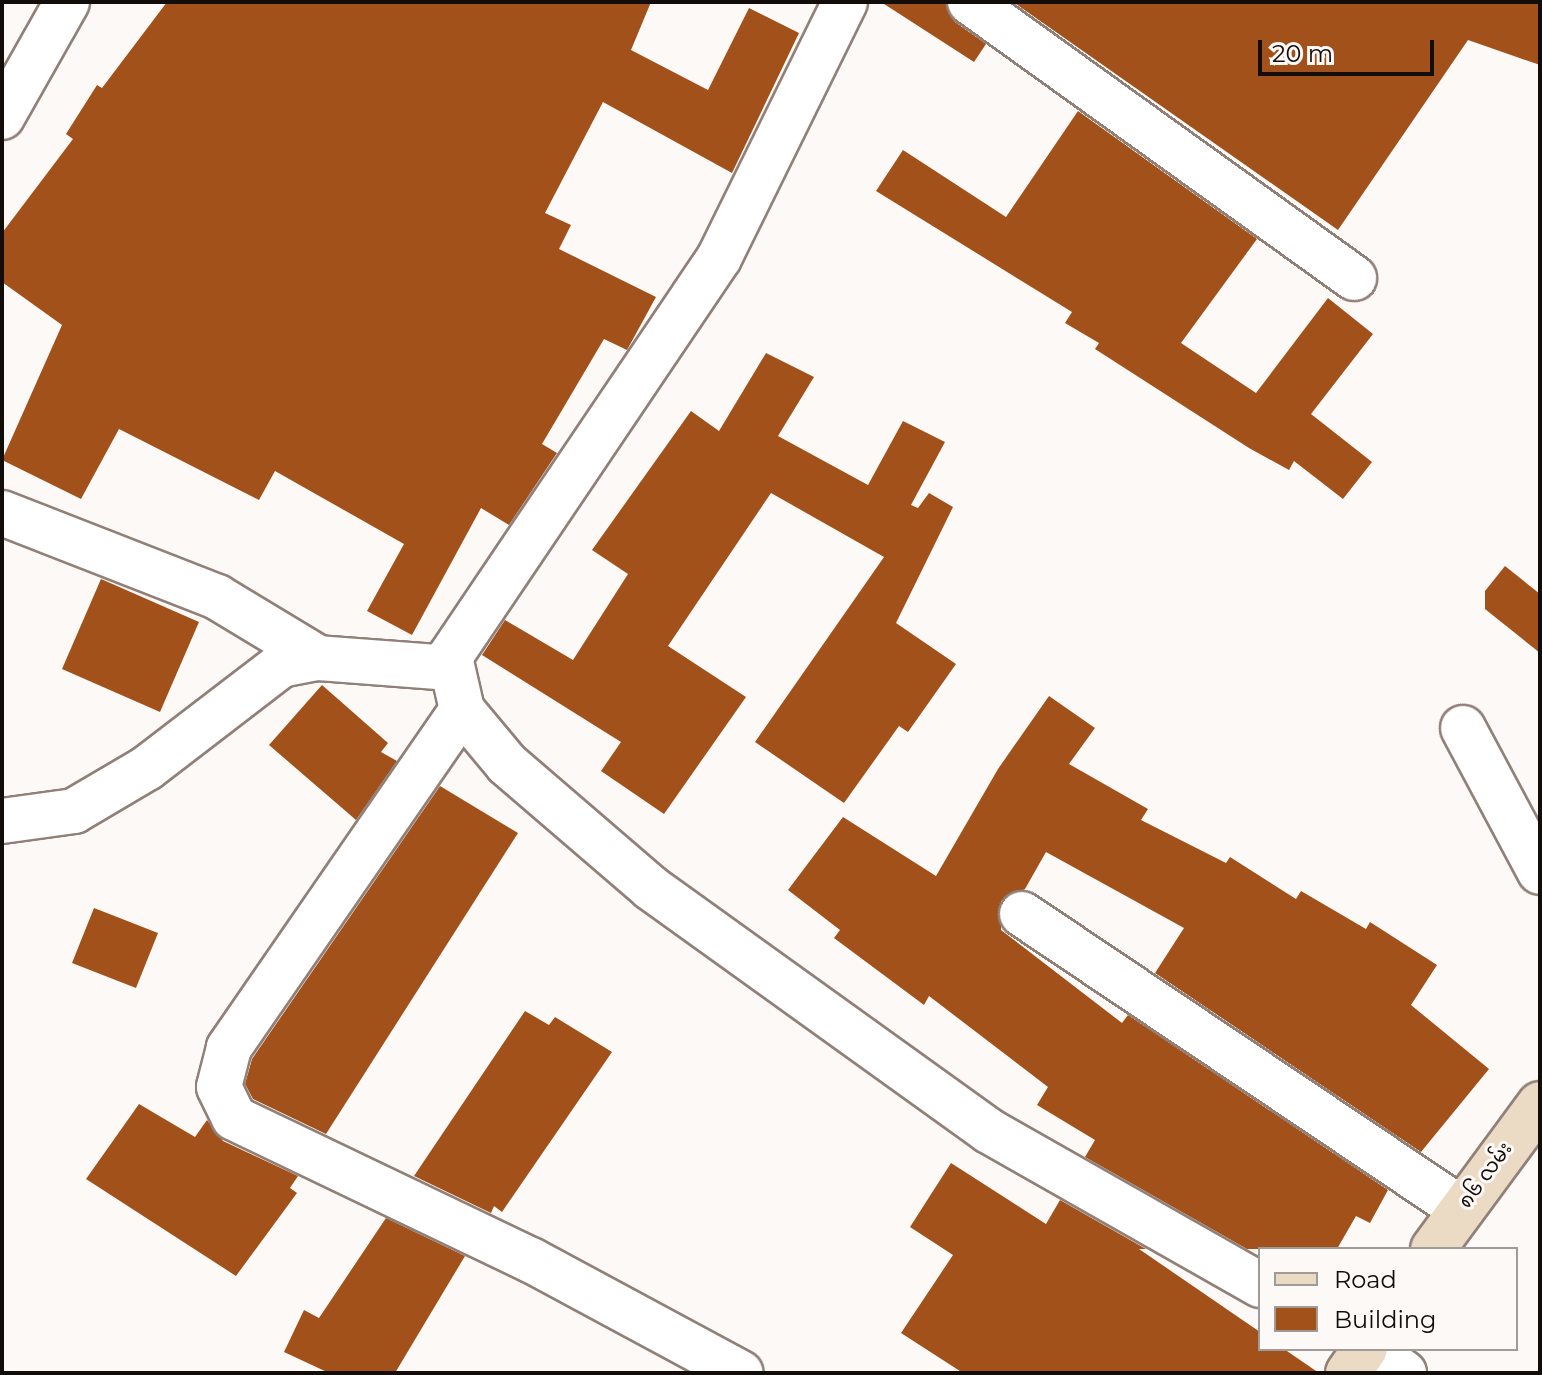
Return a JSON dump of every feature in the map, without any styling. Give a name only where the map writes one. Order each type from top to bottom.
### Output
[{"type":"street","points":[[2,117],[67,2]]},
{"type":"street","points":[[845,2],[719,258],[450,657],[462,710],[507,764],[663,897],[989,1131],[1258,1284]]},
{"type":"street","points":[[970,2],[1354,278]]},
{"type":"street","points":[[2,513],[217,597],[318,658]]},
{"type":"street","points":[[2,821],[74,811],[147,768],[281,665],[318,658],[452,668]]},
{"type":"street","points":[[462,710],[229,1048],[219,1087],[234,1118],[531,1260],[741,1373]]},
{"type":"street","points":[[1463,728],[1540,872]]},
{"type":"street","points":[[1022,914],[1461,1209]]},
{"type":"street","name":"၈၆ လမ်း","points":[[1434,1247],[1540,1104]]},
{"type":"street","points":[[1348,1373],[1364,1351]]},
{"type":"street","points":[[1374,1351],[1404,1373]]},
{"type":"building","points":[[167,2],[651,2],[631,50],[708,90],[749,8],[799,33],[732,173],[603,102],[545,213],[571,225],[559,249],[656,297],[627,350],[604,339],[542,444],[557,453],[509,525],[481,508],[412,635],[367,611],[404,544],[275,471],[259,500],[119,429],[81,499],[2,460],[62,325],[2,282],[2,233],[73,139],[66,134],[97,85],[102,88]]},
{"type":"building","points":[[881,2],[945,2],[955,22],[986,44],[974,62]]},
{"type":"building","points":[[1013,2],[1540,2],[1540,65],[1468,40],[1338,230]]},
{"type":"building","points":[[1078,111],[1257,239],[1181,343],[1256,393],[1328,298],[1373,334],[1311,414],[1372,462],[1343,499],[1294,461],[1289,470],[1249,448],[1095,349],[1099,343],[1065,323],[1072,312],[876,191],[903,150],[1006,217]]},
{"type":"building","points":[[766,353],[814,377],[778,436],[868,485],[903,421],[945,442],[911,505],[918,508],[929,493],[953,507],[896,623],[956,664],[908,732],[899,726],[844,803],[755,742],[884,557],[771,493],[668,646],[746,697],[664,814],[601,771],[621,742],[482,655],[505,620],[573,660],[628,574],[592,550],[691,411],[719,431]]},
{"type":"building","points":[[1505,566],[1540,594],[1540,653],[1485,609],[1485,591]]},
{"type":"building","points":[[101,579],[199,622],[160,712],[62,669]]},
{"type":"building","points":[[322,685],[388,743],[381,752],[397,761],[356,820],[269,745]]},
{"type":"building","points":[[1049,696],[1095,728],[1069,764],[1148,809],[1141,820],[1226,863],[1230,857],[1296,899],[1301,891],[1366,929],[1370,922],[1437,965],[1411,1005],[1489,1069],[1421,1152],[1155,973],[1184,928],[1046,852],[1025,889],[1001,901],[1001,930],[1122,1023],[1128,1015],[1388,1190],[1370,1223],[1356,1216],[1338,1247],[1247,1249],[1085,1157],[1095,1140],[1037,1105],[1048,1087],[929,996],[924,1005],[834,938],[840,930],[788,890],[843,817],[936,876],[998,769]]},
{"type":"building","points":[[440,786],[518,833],[326,1134],[253,1099],[245,1084],[252,1059]]},
{"type":"building","points":[[94,908],[158,933],[136,988],[72,963]]},
{"type":"building","points":[[525,1011],[549,1025],[555,1017],[612,1052],[502,1212],[494,1206],[491,1213],[414,1176]]},
{"type":"building","points":[[139,1104],[195,1137],[207,1120],[223,1141],[298,1176],[290,1188],[297,1193],[236,1276],[86,1179]]},
{"type":"building","points":[[951,1163],[1046,1224],[1060,1200],[1146,1249],[1139,1249],[1258,1331],[1258,1351],[1287,1351],[1319,1373],[963,1373],[901,1333],[953,1255],[910,1227]]},
{"type":"building","points":[[386,1218],[465,1256],[395,1373],[329,1373],[284,1352],[304,1310],[319,1318]]}]
